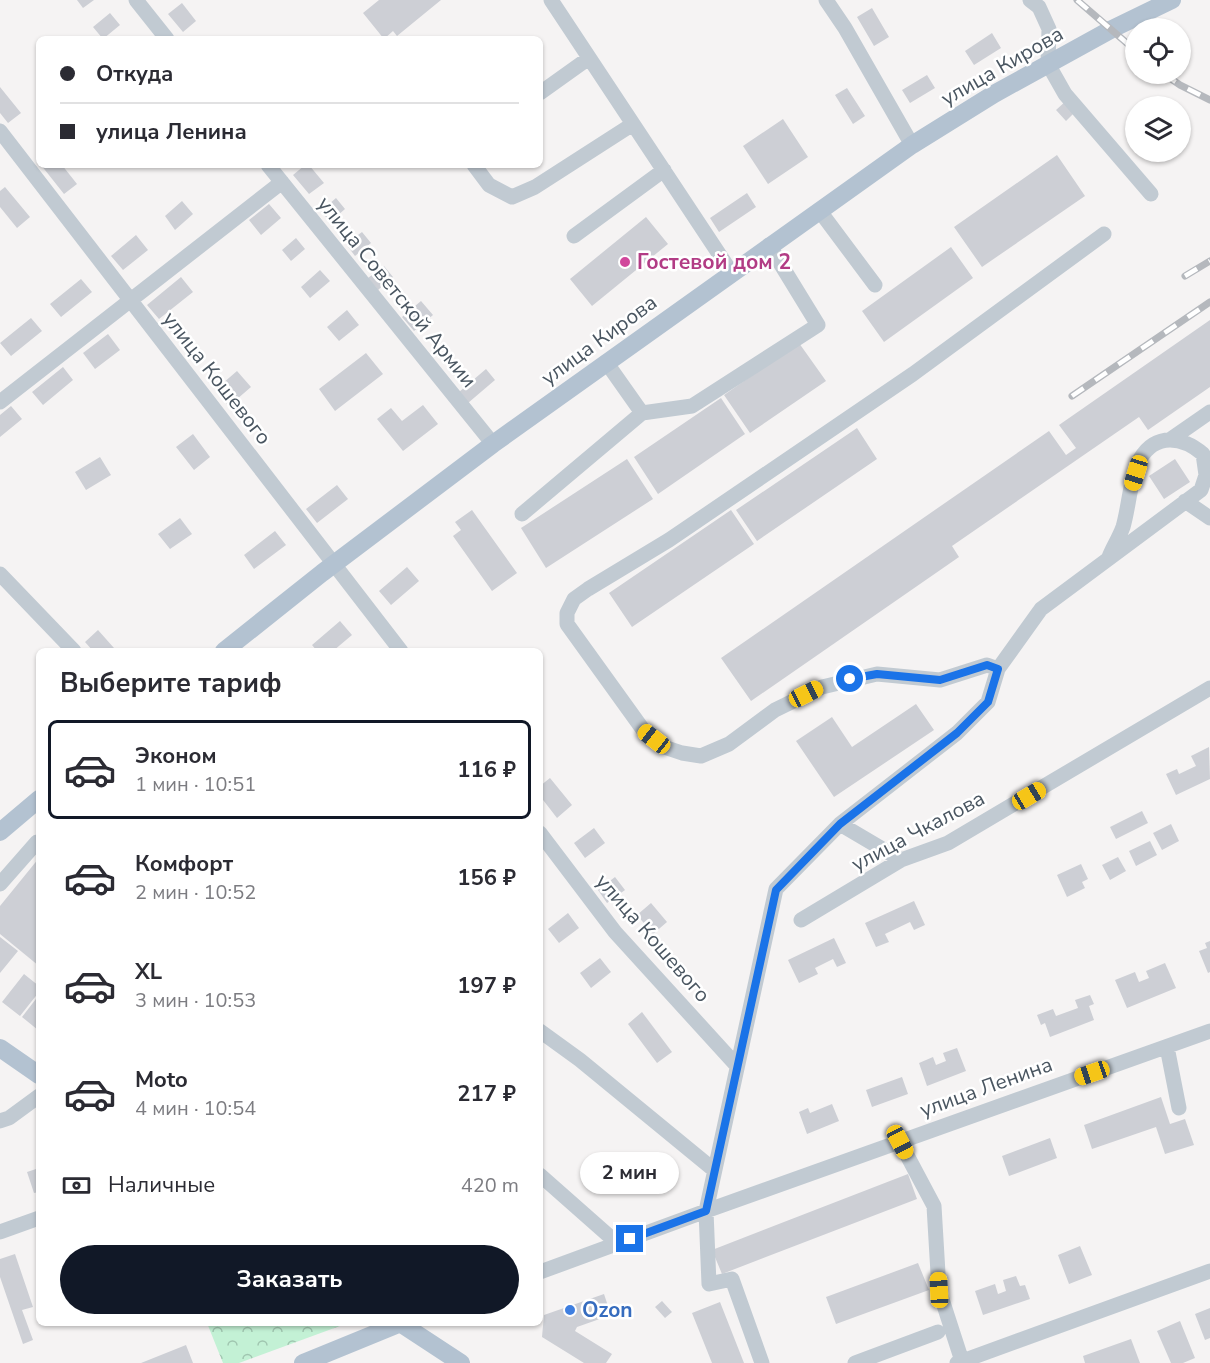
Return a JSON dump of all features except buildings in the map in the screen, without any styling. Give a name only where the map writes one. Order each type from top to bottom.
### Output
[{"type":"main road","name":"улица Кирова","points":[[228,648],[334,564],[493,444],[912,145],[994,94],[1113,29],[1172,0]]},
{"type":"main road","points":[[0,832],[36,802]]},
{"type":"main road","points":[[0,1048],[36,1073]]},
{"type":"main road","points":[[303,1363],[394,1326]]},
{"type":"main road","points":[[406,1326],[462,1363]]},
{"type":"street","points":[[136,0],[165,36]]},
{"type":"street","points":[[551,0],[732,272]]},
{"type":"street","points":[[826,0],[845,28],[912,145]]},
{"type":"street","points":[[1030,0],[1039,7],[1049,29],[1048,64],[1065,94],[1151,195]]},
{"type":"street","points":[[543,91],[589,58]]},
{"type":"street","points":[[476,168],[489,185],[512,197],[535,187],[633,124]]},
{"type":"street","name":"улица Кошевого","points":[[0,131],[399,648]]},
{"type":"street","name":"улица Советской Армии","points":[[270,168],[493,444]]},
{"type":"street","points":[[574,236],[664,170]]},
{"type":"street","points":[[0,402],[282,182]]},
{"type":"street","points":[[819,210],[875,285]]},
{"type":"street","points":[[998,669],[987,665],[940,680],[877,674],[822,687],[775,710],[729,744],[701,756],[664,747],[644,731],[567,624],[567,613],[574,599],[588,588],[669,540],[913,374],[1104,234]]},
{"type":"street","points":[[522,514],[642,413],[692,406],[818,325],[769,245]]},
{"type":"street","points":[[606,362],[642,413]]},
{"type":"street","points":[[1109,557],[1122,529],[1140,459],[1152,446],[1171,439],[1210,412]]},
{"type":"street","points":[[762,1363],[732,1279],[709,1284],[706,1211],[776,890],[840,824],[957,733],[988,702],[998,669],[1041,609],[1201,490],[1208,475],[1203,454],[1191,444],[1171,439]]},
{"type":"street","points":[[1185,501],[1210,518]]},
{"type":"street","points":[[0,574],[71,648]]},
{"type":"street","name":"улица Чкалова","points":[[801,920],[901,860],[948,843],[1210,688]]},
{"type":"street","points":[[840,824],[901,860]]},
{"type":"street","name":"улица Кошевого","points":[[543,837],[615,932],[737,1066]]},
{"type":"street","points":[[0,884],[36,843]]},
{"type":"street","name":"улица Ленина","points":[[543,1271],[1210,1031]]},
{"type":"street","points":[[543,1033],[580,1060],[714,1170]]},
{"type":"street","points":[[1167,1047],[1179,1108]]},
{"type":"street","points":[[0,1121],[9,1118],[36,1098]]},
{"type":"street","points":[[900,1142],[934,1206],[939,1290],[959,1362],[1210,1270]]},
{"type":"street","points":[[543,1182],[617,1244]]},
{"type":"street","points":[[0,1232],[36,1219]]},
{"type":"street","points":[[855,1363],[938,1332]]},
{"type":"green space","points":[[208,1326],[340,1326],[239,1363],[223,1363]]},
{"type":"railway","points":[[1077,0],[1125,41]]},
{"type":"railway","points":[[1179,84],[1210,100]]},
{"type":"railway","points":[[1185,276],[1210,261]]},
{"type":"railway","points":[[1072,396],[1210,302]]},
{"type":"place","name":"Гостевой дом 2","points":[[625,262]]},
{"type":"place","name":"Ozon","points":[[570,1310]]},
{"type":"route","points":[[630,1239],[706,1211],[776,890],[840,824],[957,733],[988,702],[998,669],[987,665],[940,680],[921,680],[877,674],[850,679]]}]
